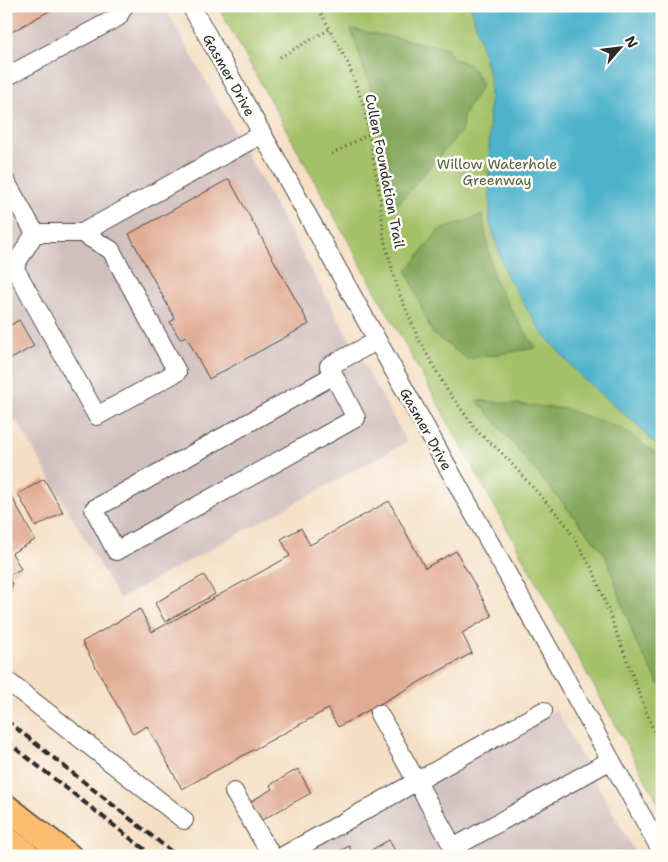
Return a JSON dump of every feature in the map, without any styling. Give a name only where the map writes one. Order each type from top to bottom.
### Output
[{"type":"highway","points":[[6,807],[69,856]]},
{"type":"highway","points":[[6,838],[28,856]]},
{"type":"street","points":[[6,77],[118,17],[124,6]]},
{"type":"street","name":"Gasmer Drive","points":[[191,6],[662,852]]},
{"type":"street","points":[[35,234],[82,233],[262,134]]},
{"type":"street","points":[[7,184],[35,234]]},
{"type":"street","points":[[35,234],[14,267],[98,416],[177,372],[110,250],[82,233]]},
{"type":"street","points":[[334,375],[94,509],[116,551],[356,418],[330,366],[377,341]]},
{"type":"street","points":[[6,680],[184,820]]},
{"type":"street","points":[[283,856],[543,711]]},
{"type":"street","points":[[379,714],[455,852],[611,760]]},
{"type":"street","points":[[234,792],[272,856]]},
{"type":"path","name":"Cullen Foundation Trail","points":[[315,6],[330,29],[351,72],[364,107],[380,197],[384,239],[398,290],[418,338],[447,390],[478,432],[501,452],[565,523],[589,562],[662,753]]},
{"type":"path","points":[[280,57],[330,29]]},
{"type":"path","points":[[332,154],[368,134]]},
{"type":"shaded area","points":[[6,6],[164,6],[407,442],[119,599],[17,421],[6,427]]},
{"type":"shaded area","points":[[556,710],[637,856],[293,856]]},
{"type":"green space","name":"Willow Waterhole Greenway","points":[[218,6],[662,6],[662,809]]},
{"type":"green space","points":[[351,29],[447,48],[453,59],[470,64],[482,85],[463,116],[462,130],[393,209],[377,108]]},
{"type":"green space","points":[[482,215],[494,279],[509,307],[536,348],[467,359],[432,333],[407,271],[438,231]]},
{"type":"green space","points":[[477,400],[565,409],[621,428],[662,458],[662,684],[660,686],[636,642],[605,554]]},
{"type":"water","points":[[471,6],[662,6],[662,451],[634,422],[581,377],[540,330],[507,276],[490,222],[490,79]]},
{"type":"building","points":[[6,6],[58,6],[6,35]]},
{"type":"building","points":[[229,179],[309,324],[209,379],[186,336],[180,339],[170,322],[175,319],[129,234]]},
{"type":"building","points":[[19,320],[34,346],[6,362],[6,328]]},
{"type":"building","points":[[44,479],[63,512],[36,527],[18,494]]},
{"type":"building","points":[[12,497],[35,540],[12,553],[21,569],[8,576],[13,586],[6,590],[6,500]]},
{"type":"building","points":[[389,501],[425,568],[456,551],[492,616],[462,633],[472,653],[338,727],[328,709],[182,789],[147,726],[133,734],[82,642],[140,609],[152,632],[290,556],[281,539],[301,528],[310,545]]},
{"type":"building","points":[[204,575],[215,594],[165,622],[155,603]]},
{"type":"building","points":[[298,769],[311,793],[260,821],[250,802],[272,789],[270,785]]},
{"type":"building","points":[[389,840],[398,856],[361,856]]},
{"type":"building","points":[[349,846],[354,856],[331,856]]},
{"type":"railway","points":[[6,720],[177,856]]},
{"type":"railway","points":[[6,741],[153,856]]}]
